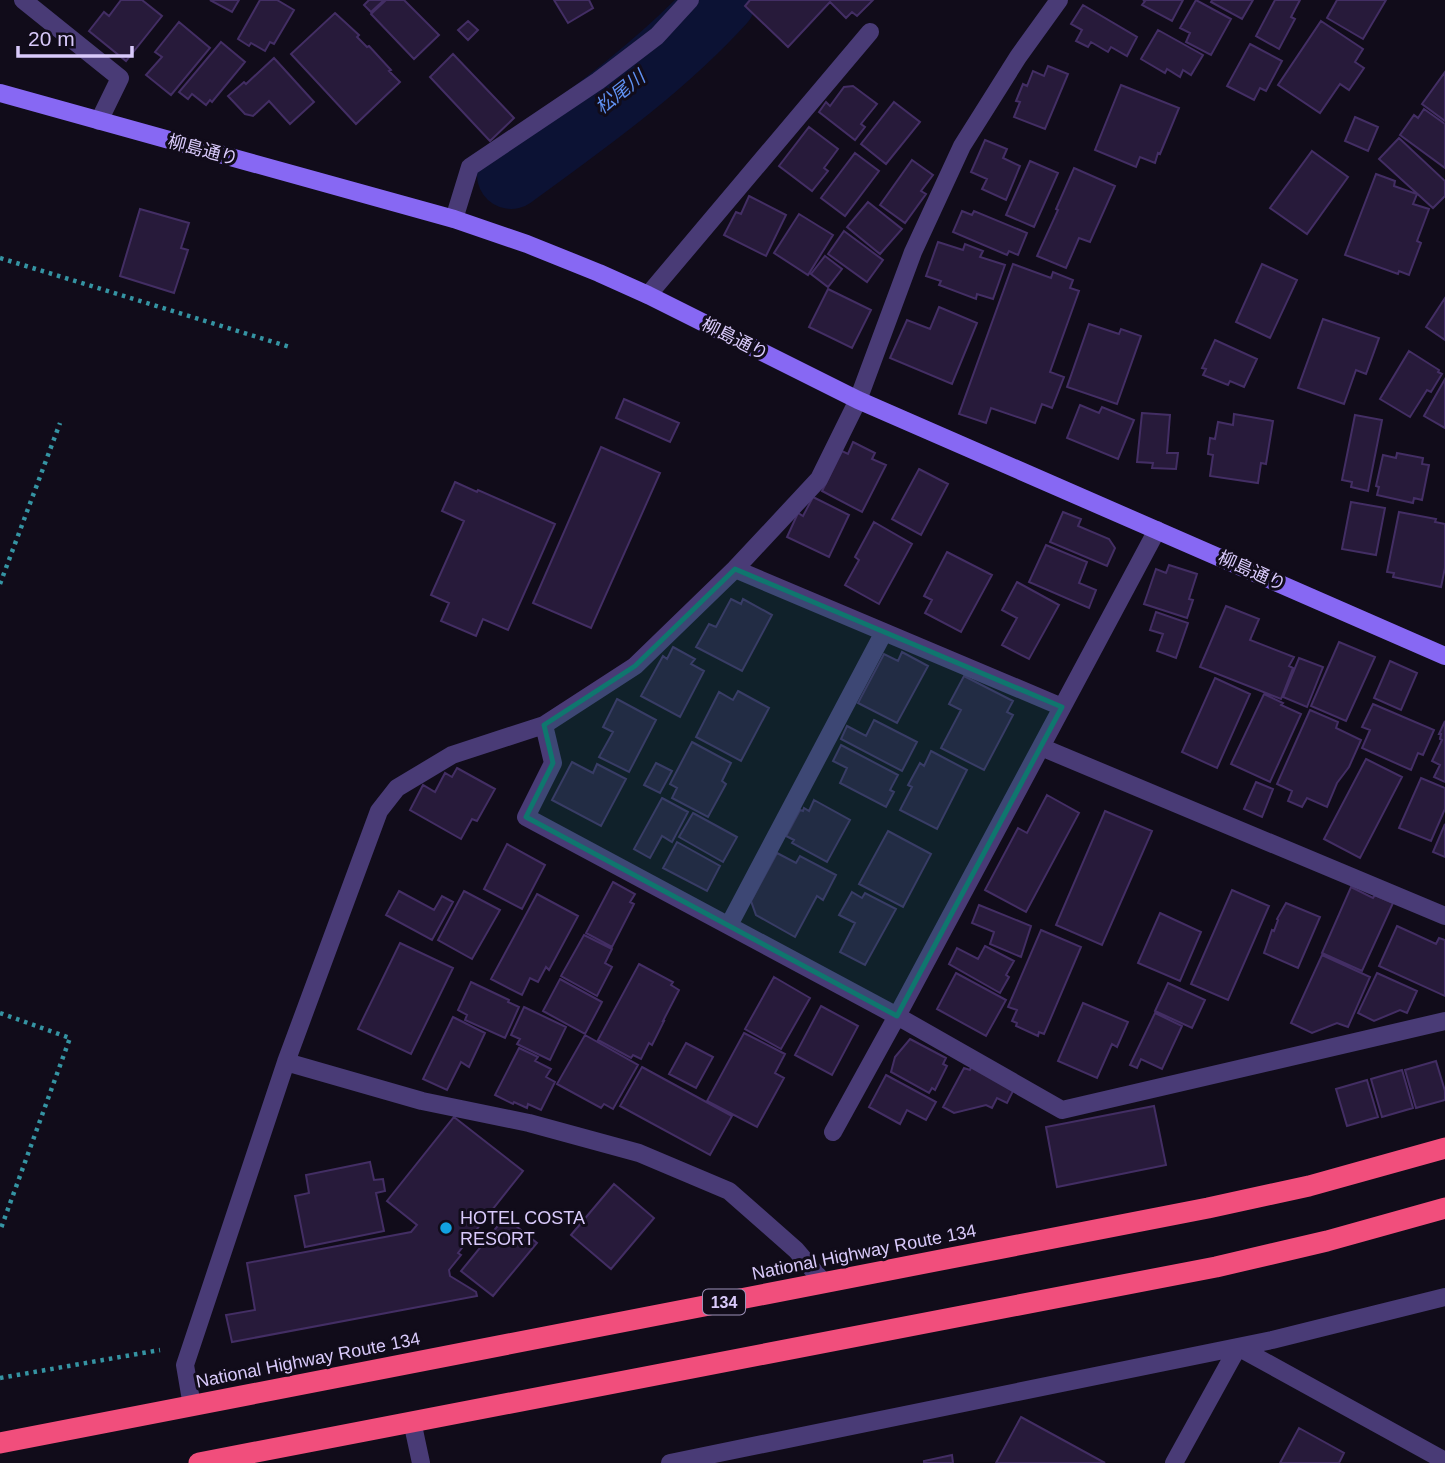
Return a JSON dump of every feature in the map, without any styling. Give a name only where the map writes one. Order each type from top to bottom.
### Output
[{"type":"highway","name":"National Highway Route 134","points":[[0,1443],[1221,1206],[1309,1186],[1445,1148]]},
{"type":"highway","points":[[199,1463],[1216,1267],[1327,1241],[1445,1208]]},
{"type":"street","points":[[23,0],[120,78],[99,121]]},
{"type":"street","points":[[454,219],[470,167],[608,73],[657,36],[690,0]]},
{"type":"street","points":[[192,1406],[185,1365],[286,1062],[379,811],[397,788],[453,755],[544,725],[635,666],[735,569],[819,479],[858,400],[913,252],[962,146],[1018,57],[1059,0]]},
{"type":"street","points":[[648,295],[870,33]]},
{"type":"street","name":"柳島通り","points":[[0,93],[454,219],[527,244],[648,295],[858,400],[1445,656]]},
{"type":"street","points":[[833,1132],[1157,530]]},
{"type":"street","points":[[735,569],[1062,707]]},
{"type":"street","points":[[729,925],[884,632]]},
{"type":"street","points":[[544,725],[553,762],[526,817],[897,1016],[1062,1110],[1445,1021]]},
{"type":"street","points":[[1041,747],[1445,916]]},
{"type":"street","points":[[286,1062],[422,1101],[529,1123],[639,1153],[729,1191],[796,1250],[824,1283]]},
{"type":"street","points":[[670,1463],[1238,1347],[1445,1297]]},
{"type":"street","points":[[1238,1347],[1445,1461]]},
{"type":"street","points":[[1174,1463],[1238,1347]]},
{"type":"street","points":[[412,1422],[421,1463]]},
{"type":"path","points":[[0,258],[290,347]]},
{"type":"path","points":[[0,584],[60,423]]},
{"type":"path","points":[[0,1013],[70,1038],[0,1231]]},
{"type":"path","points":[[0,1378],[192,1345]]},
{"type":"highlighted area","points":[[735,569],[1062,707],[897,1016],[526,817],[553,763],[544,725],[635,666]]},
{"type":"building","points":[[121,0],[142,0],[162,16],[126,61],[89,31],[104,12],[109,16]]},
{"type":"building","points":[[210,0],[239,0],[232,12]]},
{"type":"building","points":[[260,0],[277,0],[294,10],[274,44],[270,42],[265,51],[238,39]]},
{"type":"building","points":[[369,0],[384,0],[371,12],[364,5]]},
{"type":"building","points":[[386,0],[404,0],[439,35],[414,59],[371,14]]},
{"type":"building","points":[[554,0],[589,0],[593,8],[568,23]]},
{"type":"building","points":[[750,0],[873,0],[857,16],[852,12],[846,18],[830,2],[788,47],[745,6]]},
{"type":"building","points":[[1143,0],[1183,0],[1172,21],[1142,5],[1145,1]]},
{"type":"building","points":[[1196,0],[1231,19],[1211,55],[1186,42],[1190,33],[1180,28]]},
{"type":"building","points":[[1253,0],[1242,19],[1211,2]]},
{"type":"building","points":[[1275,0],[1300,0],[1291,17],[1295,19],[1279,49],[1256,36]]},
{"type":"building","points":[[1337,0],[1386,0],[1363,39],[1327,18]]},
{"type":"building","points":[[1083,5],[1137,37],[1127,56],[1111,47],[1108,52],[1091,42],[1088,47],[1076,41],[1082,30],[1071,24]]},
{"type":"building","points":[[335,13],[359,35],[357,37],[369,46],[400,82],[356,124],[291,54]]},
{"type":"building","points":[[468,21],[478,30],[468,40],[458,30]]},
{"type":"building","points":[[1321,21],[1363,49],[1355,62],[1364,68],[1349,90],[1340,84],[1320,113],[1278,85]]},
{"type":"building","points":[[179,22],[210,48],[171,95],[146,75],[162,57],[155,52]]},
{"type":"building","points":[[1158,30],[1203,55],[1191,75],[1183,70],[1180,77],[1167,69],[1165,73],[1141,59]]},
{"type":"building","points":[[221,42],[245,62],[212,102],[210,100],[206,105],[192,94],[188,99],[179,92]]},
{"type":"building","points":[[1250,44],[1282,61],[1266,91],[1260,88],[1254,100],[1227,86]]},
{"type":"building","points":[[453,54],[514,118],[490,141],[430,77]]},
{"type":"building","points":[[274,58],[314,102],[290,124],[269,101],[253,116],[245,114],[228,96],[244,82],[246,84]]},
{"type":"building","points":[[1048,66],[1068,74],[1045,129],[1014,117],[1020,102],[1016,101],[1023,84],[1027,86],[1033,71],[1044,76]]},
{"type":"building","points":[[1445,72],[1445,121],[1422,104]]},
{"type":"building","points":[[1121,85],[1179,108],[1155,163],[1140,157],[1136,167],[1095,150]]},
{"type":"building","points":[[853,86],[877,104],[861,124],[865,127],[855,140],[819,112],[826,102],[830,106],[844,87]]},
{"type":"building","points":[[894,102],[920,122],[886,164],[861,144]]},
{"type":"building","points":[[1424,109],[1445,124],[1445,168],[1400,135],[1414,115],[1418,118]]},
{"type":"building","points":[[1355,117],[1378,127],[1368,151],[1345,141]]},
{"type":"building","points":[[809,127],[838,149],[824,168],[828,171],[812,191],[779,166]]},
{"type":"building","points":[[1399,138],[1445,181],[1445,196],[1433,208],[1379,159]]},
{"type":"building","points":[[985,140],[1007,149],[1003,158],[1020,166],[1006,200],[982,189],[987,179],[971,172]]},
{"type":"building","points":[[1312,151],[1348,177],[1307,234],[1270,208]]},
{"type":"building","points":[[855,153],[879,171],[845,216],[821,198]]},
{"type":"building","points":[[912,160],[933,175],[921,191],[926,194],[905,223],[880,205]]},
{"type":"building","points":[[1030,161],[1058,173],[1034,227],[1006,215]]},
{"type":"building","points":[[1074,168],[1115,186],[1090,242],[1079,238],[1066,268],[1037,256]]},
{"type":"building","points":[[1376,174],[1395,181],[1394,186],[1417,194],[1413,204],[1429,209],[1417,241],[1421,243],[1409,275],[1399,271],[1398,274],[1345,255]]},
{"type":"building","points":[[749,196],[786,215],[766,256],[724,235],[736,212],[741,214]]},
{"type":"building","points":[[868,202],[902,229],[880,254],[847,227]]},
{"type":"building","points":[[140,209],[189,223],[181,248],[188,250],[174,293],[120,276]]},
{"type":"building","points":[[962,211],[972,215],[974,211],[1027,233],[1018,255],[1009,251],[1007,255],[953,232]]},
{"type":"building","points":[[799,214],[833,235],[808,275],[774,253]]},
{"type":"building","points":[[844,231],[883,260],[867,282],[828,254]]},
{"type":"building","points":[[938,242],[963,250],[965,244],[983,251],[980,257],[1005,265],[993,299],[977,294],[976,299],[939,285],[941,281],[926,276]]},
{"type":"building","points":[[825,256],[842,269],[828,287],[811,274]]},
{"type":"building","points":[[1013,264],[1051,278],[1053,272],[1073,280],[1070,288],[1079,291],[1050,372],[1064,377],[1052,408],[1042,404],[1035,423],[991,408],[986,423],[959,414]]},
{"type":"building","points":[[1262,264],[1297,280],[1270,338],[1236,322]]},
{"type":"building","points":[[828,289],[871,310],[852,348],[809,327]]},
{"type":"building","points":[[1445,298],[1445,340],[1426,327]]},
{"type":"building","points":[[939,307],[977,323],[952,384],[890,358],[907,320],[930,329]]},
{"type":"building","points":[[1323,319],[1379,338],[1366,374],[1356,370],[1344,404],[1298,388]]},
{"type":"building","points":[[1089,324],[1119,334],[1121,329],[1141,336],[1117,404],[1067,387]]},
{"type":"building","points":[[1215,340],[1257,359],[1244,387],[1230,381],[1228,385],[1203,375],[1206,369],[1202,368]]},
{"type":"building","points":[[1409,351],[1442,374],[1431,392],[1427,390],[1410,417],[1380,399]]},
{"type":"building","points":[[1445,379],[1445,428],[1424,416]]},
{"type":"building","points":[[624,399],[679,423],[670,442],[616,418]]},
{"type":"building","points":[[1080,405],[1099,413],[1102,407],[1134,420],[1118,459],[1067,438]]},
{"type":"building","points":[[1142,413],[1170,415],[1167,453],[1178,453],[1176,469],[1152,468],[1153,463],[1137,462]]},
{"type":"building","points":[[1234,414],[1273,421],[1266,464],[1261,463],[1258,483],[1210,476],[1213,455],[1208,454],[1210,438],[1215,439],[1218,422],[1233,425]]},
{"type":"building","points":[[1355,415],[1382,420],[1368,491],[1351,487],[1352,482],[1342,480]]},
{"type":"building","points":[[853,442],[875,453],[872,459],[886,465],[862,512],[822,491],[842,451],[848,454]]},
{"type":"building","points":[[601,447],[660,473],[591,628],[533,603]]},
{"type":"building","points":[[1397,453],[1423,458],[1422,464],[1429,465],[1422,500],[1414,498],[1413,503],[1377,495],[1379,487],[1376,486],[1383,455],[1396,458]]},
{"type":"building","points":[[919,469],[948,484],[921,535],[892,519]]},
{"type":"building","points":[[455,482],[555,524],[508,630],[483,619],[476,636],[441,621],[449,603],[431,595],[464,521],[442,511]]},
{"type":"building","points":[[813,497],[849,515],[829,557],[787,537],[798,513],[803,516]]},
{"type":"building","points":[[1351,502],[1385,508],[1376,555],[1342,549]]},
{"type":"building","points":[[1063,512],[1081,519],[1078,526],[1109,539],[1115,548],[1107,566],[1050,542]]},
{"type":"building","points":[[1399,512],[1436,519],[1435,522],[1445,524],[1445,568],[1441,587],[1393,577],[1394,573],[1387,572]]},
{"type":"building","points":[[874,522],[912,544],[879,604],[845,585],[859,560],[855,557]]},
{"type":"building","points":[[1046,545],[1087,562],[1079,583],[1096,590],[1089,608],[1029,582]]},
{"type":"building","points":[[947,552],[992,575],[961,632],[925,613],[932,600],[924,596]]},
{"type":"building","points":[[1169,565],[1197,574],[1189,599],[1193,600],[1187,618],[1144,604],[1156,569],[1166,573]]},
{"type":"building","points":[[1017,582],[1059,605],[1029,659],[1002,645],[1017,618],[1002,610]]},
{"type":"building","points":[[731,599],[741,604],[743,599],[772,615],[742,671],[696,647],[709,624],[716,627]]},
{"type":"building","points":[[1226,606],[1259,619],[1250,640],[1294,657],[1289,666],[1293,668],[1281,699],[1200,667]]},
{"type":"building","points":[[1156,612],[1188,623],[1176,658],[1157,651],[1163,634],[1150,630]]},
{"type":"building","points":[[1339,642],[1375,657],[1346,721],[1311,706]]},
{"type":"building","points":[[673,647],[695,659],[691,664],[704,671],[680,717],[641,696],[663,656],[667,659]]},
{"type":"building","points":[[902,652],[928,666],[897,723],[858,703],[884,654],[898,661]]},
{"type":"building","points":[[1299,658],[1323,667],[1307,707],[1283,697]]},
{"type":"building","points":[[1390,661],[1417,673],[1401,710],[1374,698]]},
{"type":"building","points":[[964,676],[1013,701],[1007,712],[1013,715],[984,770],[941,748],[961,710],[949,704]]},
{"type":"building","points":[[1215,678],[1250,694],[1217,768],[1182,752]]},
{"type":"building","points":[[738,691],[769,708],[741,761],[696,737],[719,692],[733,700]]},
{"type":"building","points":[[1264,694],[1301,714],[1270,782],[1231,764]]},
{"type":"building","points":[[617,699],[656,720],[629,772],[599,757],[613,732],[603,727]]},
{"type":"building","points":[[1373,704],[1434,730],[1423,755],[1418,753],[1411,770],[1362,748],[1370,730],[1362,727]]},
{"type":"building","points":[[1310,710],[1338,722],[1336,728],[1361,740],[1327,807],[1307,798],[1302,807],[1288,801],[1292,791],[1277,784]]},
{"type":"building","points":[[874,720],[917,742],[902,771],[841,739],[847,726],[866,736]]},
{"type":"building","points":[[1445,721],[1445,782],[1434,777],[1440,765],[1432,761],[1442,740],[1439,734]]},
{"type":"building","points":[[692,742],[731,763],[722,781],[726,784],[708,817],[672,798],[677,788],[670,784]]},
{"type":"building","points":[[841,745],[898,775],[890,790],[894,792],[886,807],[840,783],[847,768],[833,761]]},
{"type":"building","points":[[931,751],[967,770],[937,829],[900,810],[912,787],[908,785],[920,763],[924,766]]},
{"type":"building","points":[[1366,759],[1402,777],[1360,858],[1324,839]]},
{"type":"building","points":[[572,762],[593,773],[597,764],[626,779],[601,826],[552,800]]},
{"type":"building","points":[[656,763],[672,771],[660,793],[644,785]]},
{"type":"building","points":[[457,768],[495,789],[477,821],[472,819],[461,839],[410,810],[423,785],[435,792],[445,773],[452,777]]},
{"type":"building","points":[[1421,778],[1445,788],[1445,809],[1431,841],[1399,828]]},
{"type":"building","points":[[1256,782],[1273,789],[1262,817],[1244,809]]},
{"type":"building","points":[[1047,795],[1079,813],[1026,912],[985,890],[1018,828],[1027,833]]},
{"type":"building","points":[[662,798],[688,812],[672,842],[662,836],[650,858],[634,849]]},
{"type":"building","points":[[814,800],[850,820],[827,862],[792,843],[794,840],[786,836],[800,810],[803,811],[804,808],[809,811]]},
{"type":"building","points":[[1105,811],[1152,831],[1102,945],[1056,925]]},
{"type":"building","points":[[693,813],[737,837],[723,862],[679,837]]},
{"type":"building","points":[[1445,824],[1445,857],[1433,852]]},
{"type":"building","points":[[888,831],[931,854],[903,907],[859,884]]},
{"type":"building","points":[[677,842],[720,866],[707,891],[663,868]]},
{"type":"building","points":[[507,844],[545,865],[522,909],[484,889]]},
{"type":"building","points":[[777,853],[796,863],[800,856],[836,875],[823,900],[817,896],[795,937],[756,915],[751,901]]},
{"type":"building","points":[[613,882],[635,894],[630,902],[634,904],[612,947],[586,933]]},
{"type":"building","points":[[1351,887],[1373,898],[1375,895],[1393,903],[1362,971],[1322,953]]},
{"type":"building","points":[[1232,890],[1269,906],[1228,1000],[1191,984]]},
{"type":"building","points":[[399,891],[434,910],[442,896],[453,902],[432,940],[386,915]]},
{"type":"building","points":[[464,891],[500,910],[472,959],[438,940]]},
{"type":"building","points":[[852,892],[862,898],[865,893],[896,909],[865,965],[840,952],[855,923],[839,915]]},
{"type":"building","points":[[537,894],[578,916],[549,970],[546,967],[538,982],[530,978],[522,995],[491,979]]},
{"type":"building","points":[[1286,903],[1320,917],[1298,968],[1264,953]]},
{"type":"building","points":[[979,905],[1031,926],[1021,957],[990,944],[994,932],[972,923]]},
{"type":"building","points":[[1160,913],[1201,932],[1180,981],[1138,963]]},
{"type":"building","points":[[1397,926],[1436,944],[1439,938],[1445,940],[1445,996],[1379,966]]},
{"type":"building","points":[[1041,930],[1081,947],[1044,1034],[1039,1032],[1038,1036],[1016,1026],[1017,1023],[1012,1021],[1017,1010],[1008,1007]]},
{"type":"building","points":[[584,935],[612,949],[605,963],[612,967],[597,996],[561,976]]},
{"type":"building","points":[[400,943],[453,968],[411,1054],[358,1029]]},
{"type":"building","points":[[985,946],[1014,961],[1000,993],[949,964],[957,948],[978,959]]},
{"type":"building","points":[[1322,955],[1370,977],[1348,1027],[1337,1023],[1312,1033],[1291,1023]]},
{"type":"building","points":[[639,964],[673,982],[671,985],[679,990],[652,1045],[649,1043],[641,1059],[633,1055],[631,1058],[598,1040]]},
{"type":"building","points":[[956,973],[1006,1000],[986,1036],[937,1009]]},
{"type":"building","points":[[1377,973],[1417,991],[1407,1013],[1400,1010],[1374,1021],[1358,1013]]},
{"type":"building","points":[[774,977],[810,998],[781,1049],[745,1029]]},
{"type":"building","points":[[560,979],[602,1002],[585,1034],[543,1011]]},
{"type":"building","points":[[471,982],[519,1007],[505,1038],[465,1020],[467,1015],[458,1010]]},
{"type":"building","points":[[1168,983],[1205,1000],[1192,1028],[1155,1011]]},
{"type":"building","points":[[1083,1003],[1128,1022],[1117,1047],[1112,1044],[1097,1078],[1058,1061]]},
{"type":"building","points":[[821,1006],[858,1026],[832,1075],[795,1055]]},
{"type":"building","points":[[524,1007],[566,1027],[550,1060],[517,1044],[520,1039],[511,1035]]},
{"type":"building","points":[[1155,1013],[1182,1026],[1162,1069],[1141,1059],[1137,1068],[1130,1065]]},
{"type":"building","points":[[453,1017],[485,1033],[469,1067],[461,1062],[447,1090],[423,1079]]},
{"type":"building","points":[[744,1033],[785,1054],[775,1073],[784,1078],[757,1127],[707,1101]]},
{"type":"building","points":[[585,1035],[638,1065],[613,1109],[604,1104],[601,1108],[557,1084]]},
{"type":"building","points":[[910,1039],[946,1058],[943,1064],[947,1066],[935,1090],[932,1088],[929,1093],[891,1072],[895,1057]]},
{"type":"building","points":[[686,1043],[713,1057],[696,1088],[669,1074]]},
{"type":"building","points":[[519,1048],[538,1057],[535,1061],[551,1069],[546,1077],[555,1082],[541,1110],[528,1104],[527,1108],[514,1102],[513,1104],[495,1095]]},
{"type":"building","points":[[1436,1061],[1445,1100],[1416,1108],[1405,1070]]},
{"type":"building","points":[[972,1065],[1014,1089],[1007,1103],[997,1098],[992,1108],[986,1105],[954,1113],[943,1107],[964,1068],[970,1070]]},
{"type":"building","points":[[642,1067],[732,1116],[710,1155],[620,1106]]},
{"type":"building","points":[[1402,1070],[1413,1108],[1382,1117],[1371,1079]]},
{"type":"building","points":[[886,1075],[936,1102],[926,1120],[907,1110],[900,1124],[869,1107]]},
{"type":"building","points":[[1367,1080],[1378,1117],[1347,1126],[1336,1089]]},
{"type":"building","points":[[1154,1106],[1166,1165],[1057,1187],[1046,1127]]},
{"type":"building","name":"HOTEL COSTA RESORT","points":[[454,1117],[523,1171],[458,1253],[461,1255],[449,1270],[450,1276],[476,1292],[477,1296],[232,1342],[226,1315],[255,1310],[247,1263],[411,1232],[417,1225],[387,1201]]},
{"type":"building","points":[[370,1162],[374,1180],[383,1179],[385,1191],[376,1193],[384,1231],[305,1247],[295,1196],[309,1193],[306,1175]]},
{"type":"building","points":[[614,1184],[654,1218],[611,1269],[571,1235]]},
{"type":"building","points":[[505,1217],[537,1243],[493,1296],[461,1271]]},
{"type":"building","points":[[1021,1417],[1105,1463],[996,1463]]},
{"type":"building","points":[[1299,1428],[1344,1453],[1339,1463],[1280,1463]]},
{"type":"building","points":[[952,1455],[953,1463],[924,1463],[924,1461]]},
{"type":"waterway","name":"松尾川","points":[[511,175],[648,71],[722,0]]},
{"type":"place","name":"HOTEL COSTA RESORT","points":[[446,1228]]}]
